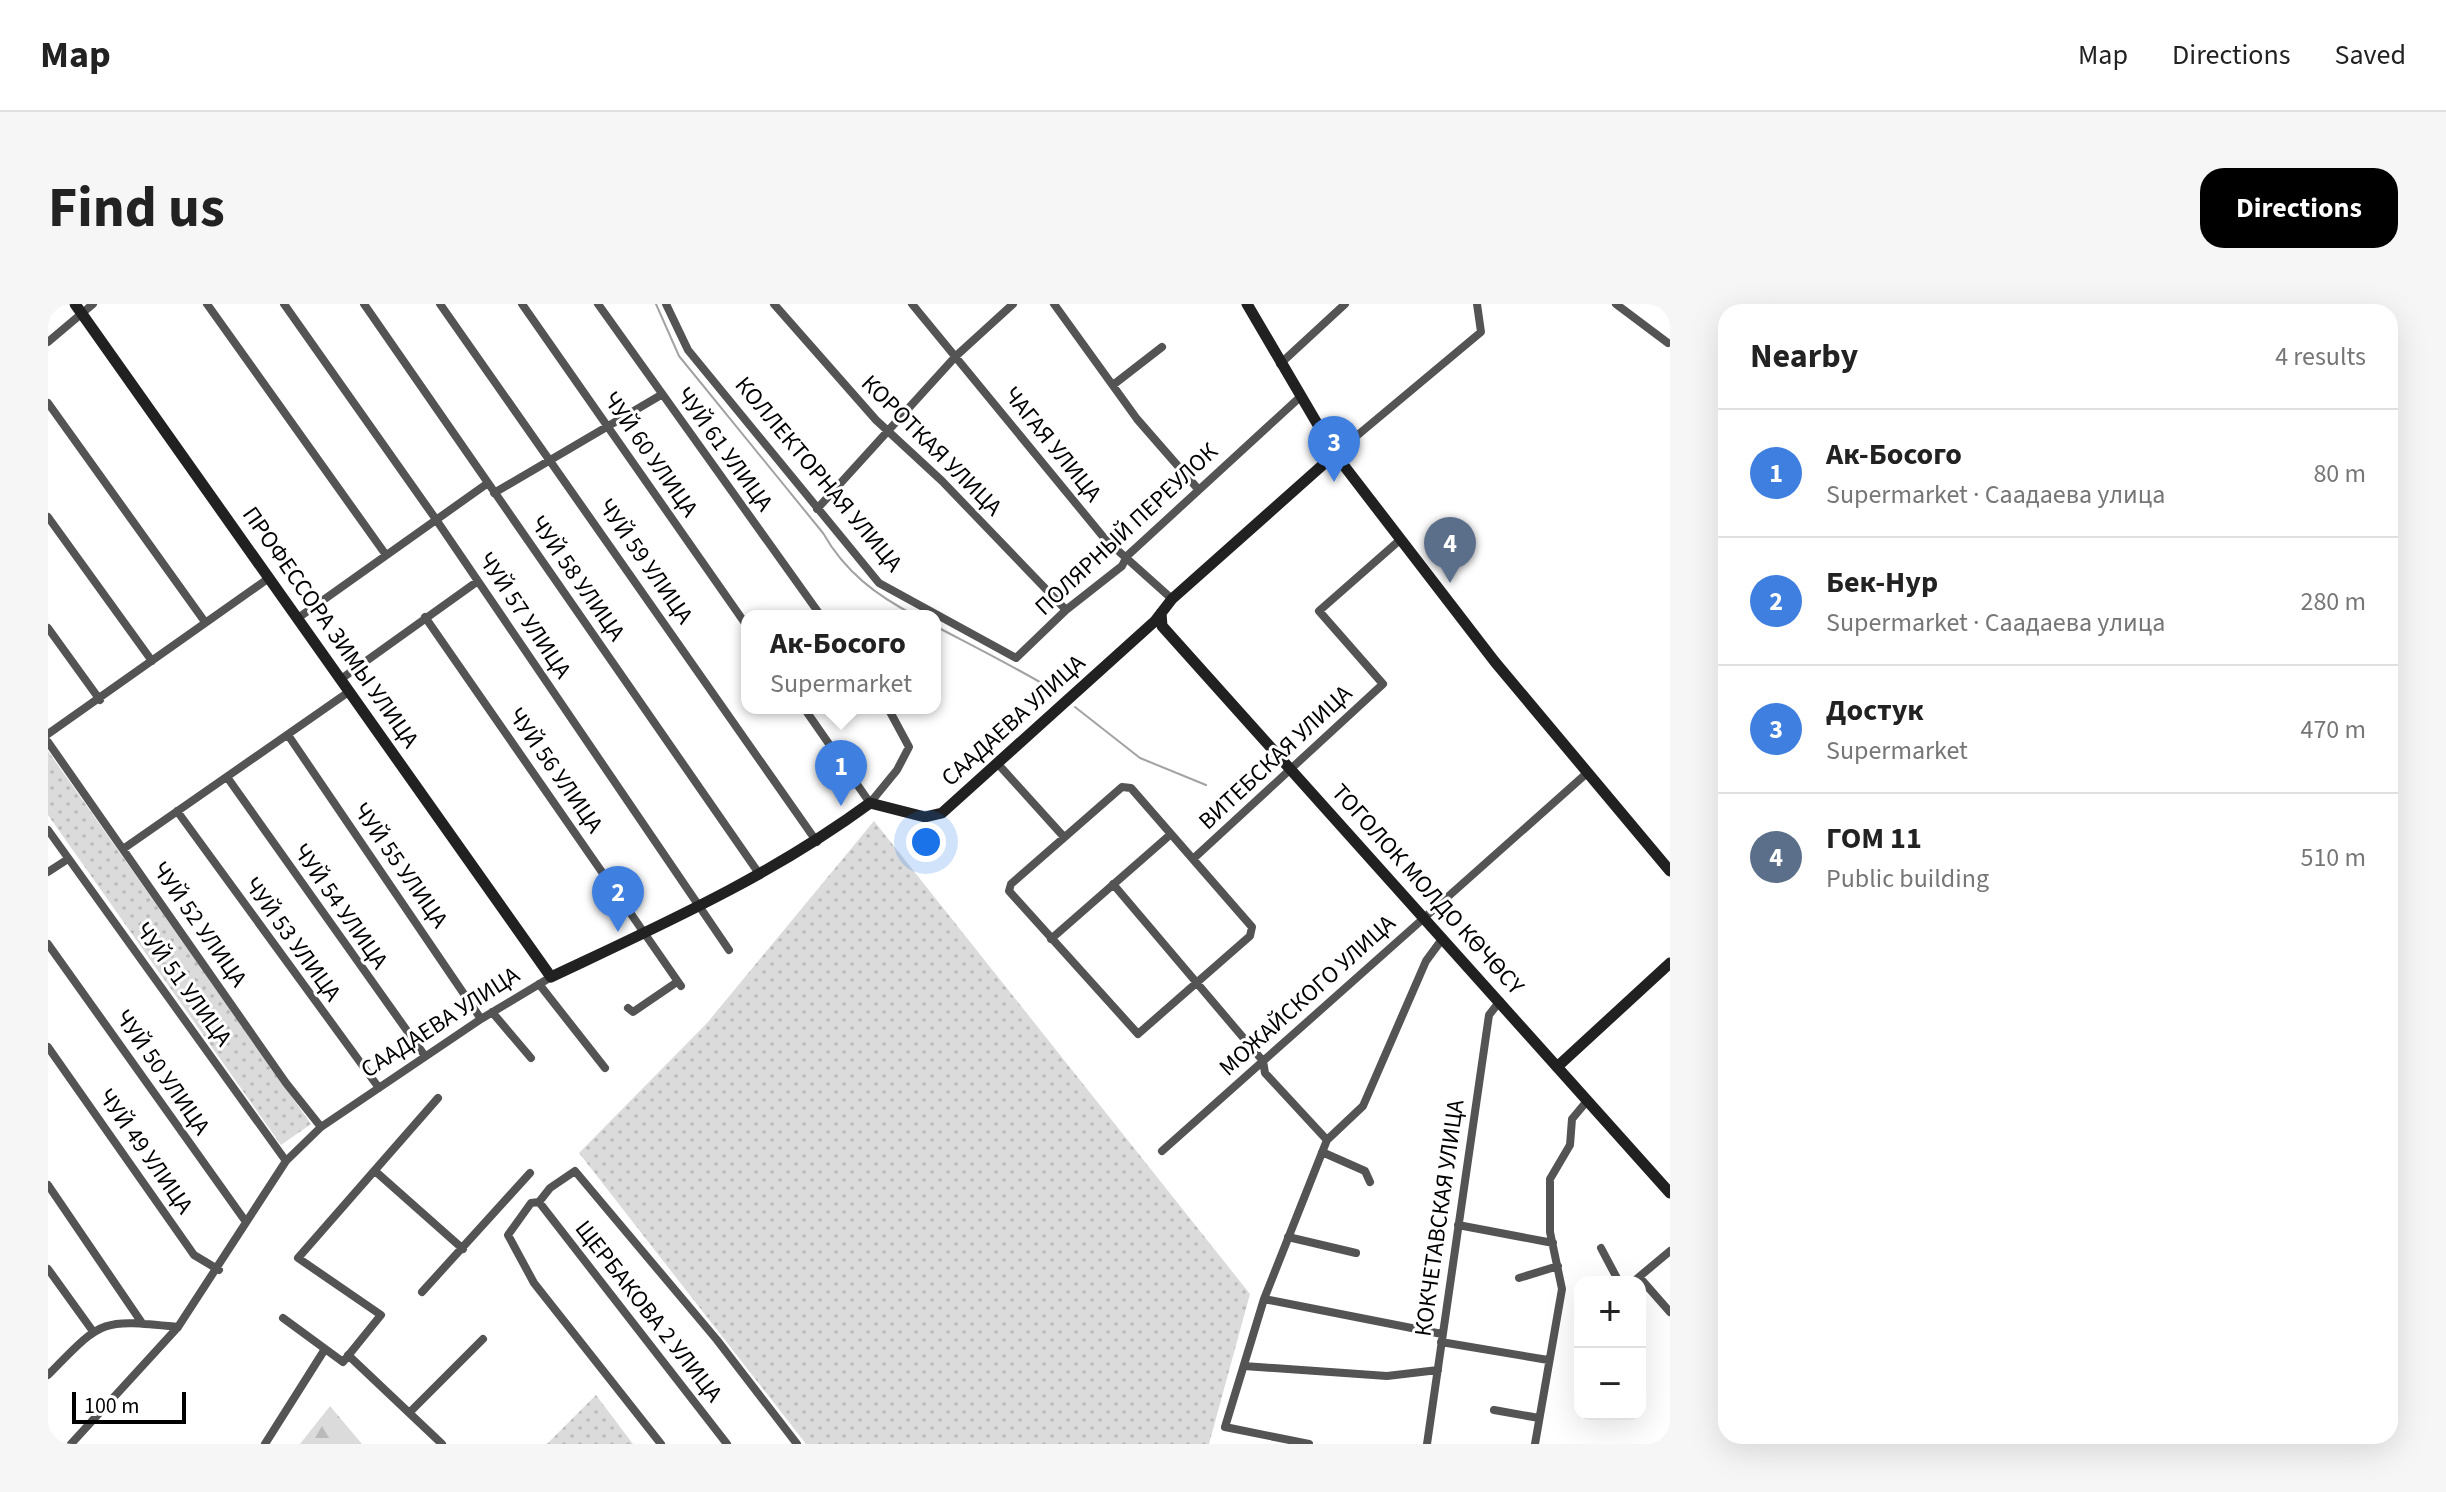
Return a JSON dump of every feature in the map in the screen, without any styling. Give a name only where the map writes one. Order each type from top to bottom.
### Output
[{"type":"street","points":[[48,342],[78,309],[93,304]]},
{"type":"street","points":[[207,304],[386,555]]},
{"type":"street","name":"ЧУЙ 57 УЛИЦА","points":[[284,304],[435,518],[729,950]]},
{"type":"street","name":"ЧУЙ 58 УЛИЦА","points":[[364,304],[760,875]]},
{"type":"street","name":"ЧУЙ 59 УЛИЦА","points":[[440,304],[817,842]]},
{"type":"street","name":"ЧУЙ 60 УЛИЦА","points":[[522,304],[741,617]]},
{"type":"street","name":"ЧУЙ 61 УЛИЦА","points":[[598,304],[817,610]]},
{"type":"street","name":"КОЛЛЕКТОРНАЯ УЛИЦА","points":[[666,304],[688,350],[879,583],[928,610]]},
{"type":"street","name":"КОРОТКАЯ УЛИЦА","points":[[774,304],[889,434],[942,481],[1066,610]]},
{"type":"street","name":"ЧАГАЯ УЛИЦА","points":[[912,304],[1105,539],[1172,599]]},
{"type":"street","points":[[817,509],[889,434],[956,356],[1013,304]]},
{"type":"street","points":[[1054,304],[1113,385],[1198,489]]},
{"type":"street","points":[[1247,304],[1299,398],[1335,454],[1481,645],[1670,871]]},
{"type":"street","points":[[1280,364],[1345,304]]},
{"type":"street","name":"СААДАЕВА УЛИЦА","points":[[71,1444],[178,1327],[219,1270],[286,1161],[321,1127],[481,1019],[539,984],[760,875],[817,842],[870,803],[925,817],[942,813],[1161,613],[1172,599],[1335,454],[1481,332],[1477,304]]},
{"type":"street","points":[[1616,304],[1669,343]]},
{"type":"street","name":"ПРОФЕССОРА ЗИМЫ УЛИЦА","points":[[78,309],[551,977]]},
{"type":"street","points":[[1113,385],[1162,347]]},
{"type":"street","points":[[494,493],[661,395]]},
{"type":"street","name":"ПОЛЯРНЫЙ ПЕРЕУЛОК","points":[[1016,658],[1066,610],[1122,566],[1127,556],[1299,398]]},
{"type":"street","points":[[48,403],[205,622]]},
{"type":"street","points":[[298,618],[488,483]]},
{"type":"street","points":[[48,517],[152,661]]},
{"type":"street","name":"ВИТЕБСКАЯ УЛИЦА","points":[[1193,859],[1383,684],[1319,611],[1401,539]]},
{"type":"street","points":[[48,734],[269,578]]},
{"type":"street","points":[[341,679],[478,581]]},
{"type":"street","name":"ТОГОЛОК МОЛДО КӨЧӨСҮ","points":[[1161,613],[1162,626],[1670,1193]]},
{"type":"street","name":"ЧУЙ 56 УЛИЦА","points":[[425,617],[679,984],[633,1012],[628,1008]]},
{"type":"street","name":"КОЛЛЕКТОРНАЯ УЛИЦА","points":[[941,617],[1016,658]]},
{"type":"street","points":[[48,628],[100,700]]},
{"type":"street","points":[[123,849],[350,691]]},
{"type":"street","points":[[808,714],[870,803],[897,770],[909,747],[891,714]]},
{"type":"street","name":"ЧУЙ 55 УЛИЦА","points":[[288,735],[481,1019]]},
{"type":"street","name":"ЧУЙ 52 УЛИЦА","points":[[48,742],[286,1083],[321,1127]]},
{"type":"street","points":[[998,764],[1064,837]]},
{"type":"street","name":"МОЖАЙСКОГО УЛИЦА","points":[[1162,1151],[1587,773]]},
{"type":"street","name":"ЧУЙ 54 УЛИЦА","points":[[227,777],[425,1056]]},
{"type":"street","points":[[1125,786],[1131,788],[1252,927],[1250,936],[1142,1034],[1135,1034],[1011,894],[1009,887],[1064,837],[1125,786]]},
{"type":"street","name":"ЧУЙ 53 УЛИЦА","points":[[177,811],[379,1088]]},
{"type":"street","name":"ЧУЙ 51 УЛИЦА","points":[[48,830],[286,1161]]},
{"type":"street","points":[[1051,939],[1171,834]]},
{"type":"street","points":[[48,872],[68,859]]},
{"type":"street","points":[[1113,884],[1263,1061],[1265,1073],[1327,1140]]},
{"type":"street","points":[[1309,1444],[1225,1427],[1264,1299],[1327,1140],[1363,1106],[1426,961],[1443,938]]},
{"type":"street","name":"ЧУЙ 50 УЛИЦА","points":[[48,944],[246,1222]]},
{"type":"street","points":[[1557,1067],[1670,963]]},
{"type":"street","points":[[539,984],[605,1068]]},
{"type":"street","name":"КОКЧЕТАВСКАЯ УЛИЦА","points":[[1427,1444],[1489,1015],[1500,1001]]},
{"type":"street","points":[[492,1012],[531,1058]]},
{"type":"street","name":"ЧУЙ 49 УЛИЦА","points":[[48,1047],[194,1255],[219,1270]]},
{"type":"street","points":[[283,1318],[343,1362],[381,1315],[298,1258],[438,1098]]},
{"type":"street","points":[[1535,1444],[1562,1289],[1553,1243],[1550,1179],[1570,1145],[1572,1119],[1587,1101]]},
{"type":"street","points":[[1322,1152],[1365,1171],[1370,1182]]},
{"type":"street","points":[[375,1171],[463,1249]]},
{"type":"street","points":[[422,1292],[530,1173]]},
{"type":"street","points":[[661,1444],[534,1283],[510,1241],[508,1235],[514,1224],[531,1203],[539,1202],[569,1174],[581,1174],[717,1340],[797,1444]]},
{"type":"street","points":[[48,1185],[142,1323]]},
{"type":"street","name":"ЩЕРБАКОВА 2 УЛИЦА","points":[[539,1202],[727,1444]]},
{"type":"street","points":[[1458,1225],[1553,1243]]},
{"type":"street","points":[[1288,1237],[1356,1253]]},
{"type":"street","points":[[1601,1248],[1616,1276]]},
{"type":"street","points":[[1642,1276],[1670,1251]]},
{"type":"street","points":[[1519,1278],[1558,1266]]},
{"type":"street","points":[[48,1269],[92,1330]]},
{"type":"street","points":[[1646,1289],[1670,1312]]},
{"type":"street","points":[[1264,1299],[1548,1360]]},
{"type":"street","points":[[48,1375],[92,1330],[110,1323],[178,1327]]},
{"type":"street","points":[[409,1413],[483,1339]]},
{"type":"street","points":[[265,1444],[325,1349]]},
{"type":"street","points":[[348,1355],[442,1444]]},
{"type":"street","points":[[1244,1366],[1387,1376],[1438,1370]]},
{"type":"street","points":[[1494,1410],[1539,1418]]},
{"type":"green space","points":[[48,751],[311,1124],[281,1145],[48,815]]},
{"type":"green space","points":[[874,821],[1250,1294],[1209,1444],[806,1444],[579,1153],[707,1023]]},
{"type":"green space","points":[[596,1395],[633,1444],[547,1444]]},
{"type":"green space","points":[[330,1406],[362,1444],[300,1444]]},
{"type":"waterway","points":[[656,304],[679,356],[823,533],[841,560],[875,591],[906,610]]},
{"type":"waterway","points":[[941,629],[1057,692]]},
{"type":"waterway","points":[[1075,707],[1140,758],[1206,785]]},
{"type":"place","name":"Достук","points":[[1334,482]]},
{"type":"place","name":"ГОМ 11","points":[[1450,583]]},
{"type":"place","name":"Ак-Босого","points":[[841,806]]},
{"type":"place","name":"Бек-Нур","points":[[618,932]]}]
